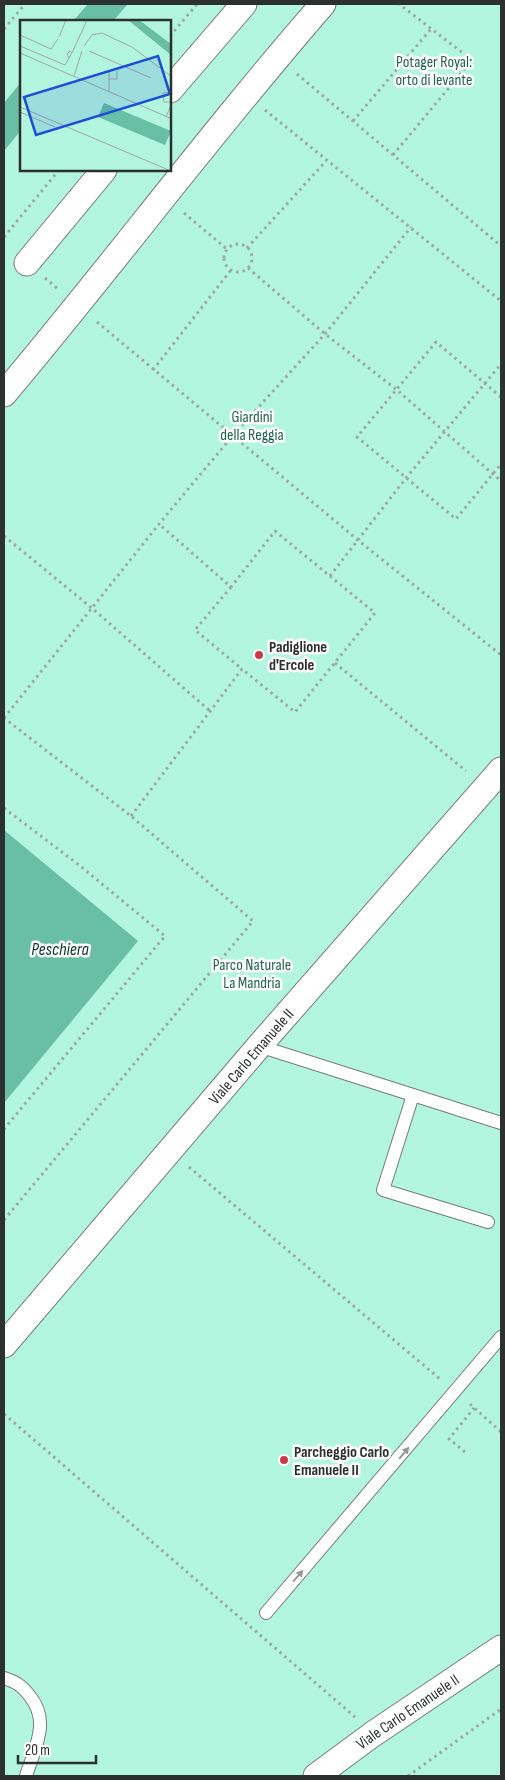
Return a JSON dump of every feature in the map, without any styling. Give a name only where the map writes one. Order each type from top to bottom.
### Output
[{"type":"street","points":[[171,89],[244,4]]},
{"type":"street","points":[[4,394],[78,306],[248,96],[277,57],[323,4]]},
{"type":"street","points":[[27,263],[103,171]]},
{"type":"street","name":"Viale Carlo Emanuele II","points":[[4,1345],[259,1046],[493,779]]},
{"type":"street","name":"Viale Carlo Emanuele II","points":[[316,1776],[373,1734],[501,1648]]},
{"type":"lane","points":[[259,1046],[501,1123]]},
{"type":"lane","points":[[413,1096],[383,1190],[488,1222]]},
{"type":"lane","points":[[266,1613],[501,1337]]},
{"type":"lane","points":[[4,1678],[19,1683],[38,1706],[42,1726],[26,1776]]},
{"type":"path","points":[[4,29],[25,4]]},
{"type":"path","points":[[171,35],[197,4]]},
{"type":"path","points":[[393,155],[472,60],[399,4]]},
{"type":"path","points":[[353,121],[431,28]]},
{"type":"path","points":[[277,57],[501,246]]},
{"type":"path","points":[[248,96],[501,301]]},
{"type":"path","points":[[247,248],[326,161]]},
{"type":"path","points":[[4,237],[58,171]]},
{"type":"path","points":[[165,197],[228,250]]},
{"type":"path","points":[[4,1220],[254,921],[131,816],[4,718],[93,609],[158,524],[234,434],[325,334],[410,227]]},
{"type":"path","points":[[235,245],[247,248],[252,256],[248,268],[240,272],[231,270],[224,258],[228,250],[235,245]]},
{"type":"path","points":[[27,263],[153,370],[234,434],[359,541],[501,655]]},
{"type":"path","points":[[248,268],[325,334],[397,390],[501,481]]},
{"type":"path","points":[[153,370],[231,270]]},
{"type":"path","points":[[501,397],[436,342],[357,437],[456,519],[501,464]]},
{"type":"path","points":[[330,576],[406,478],[501,364]]},
{"type":"path","points":[[158,524],[231,586]]},
{"type":"path","points":[[276,531],[330,576],[375,614],[295,712],[195,630],[276,531]]},
{"type":"path","points":[[4,536],[93,609],[210,712]]},
{"type":"path","points":[[335,663],[493,779]]},
{"type":"path","points":[[131,816],[242,669]]},
{"type":"path","points":[[4,808],[79,865],[165,936],[4,1130]]},
{"type":"path","points":[[170,1150],[501,1432]]},
{"type":"path","points":[[465,1452],[449,1439],[474,1408]]},
{"type":"path","points":[[4,1414],[373,1734]]},
{"type":"path","points":[[408,1776],[501,1709]]},
{"type":"green space","name":"Parco Naturale La Mandria","points":[[4,4],[501,4],[501,1776],[4,1776]]},
{"type":"water","points":[[88,4],[128,4],[114,20],[74,20]]},
{"type":"water","points":[[20,83],[20,131],[4,151],[4,103]]},
{"type":"water","name":"Peschiera","points":[[4,830],[138,941],[4,1103]]},
{"type":"place","name":"Padiglione d'Ercole","points":[[259,655]]},
{"type":"place","name":"Parcheggio Carlo Emanuele II","points":[[284,1460]]},
{"type":"park label","name":"Potager Royal: orto di levante","points":[[434,70]]},
{"type":"park label","name":"Giardini della Reggia","points":[[252,425]]}]
